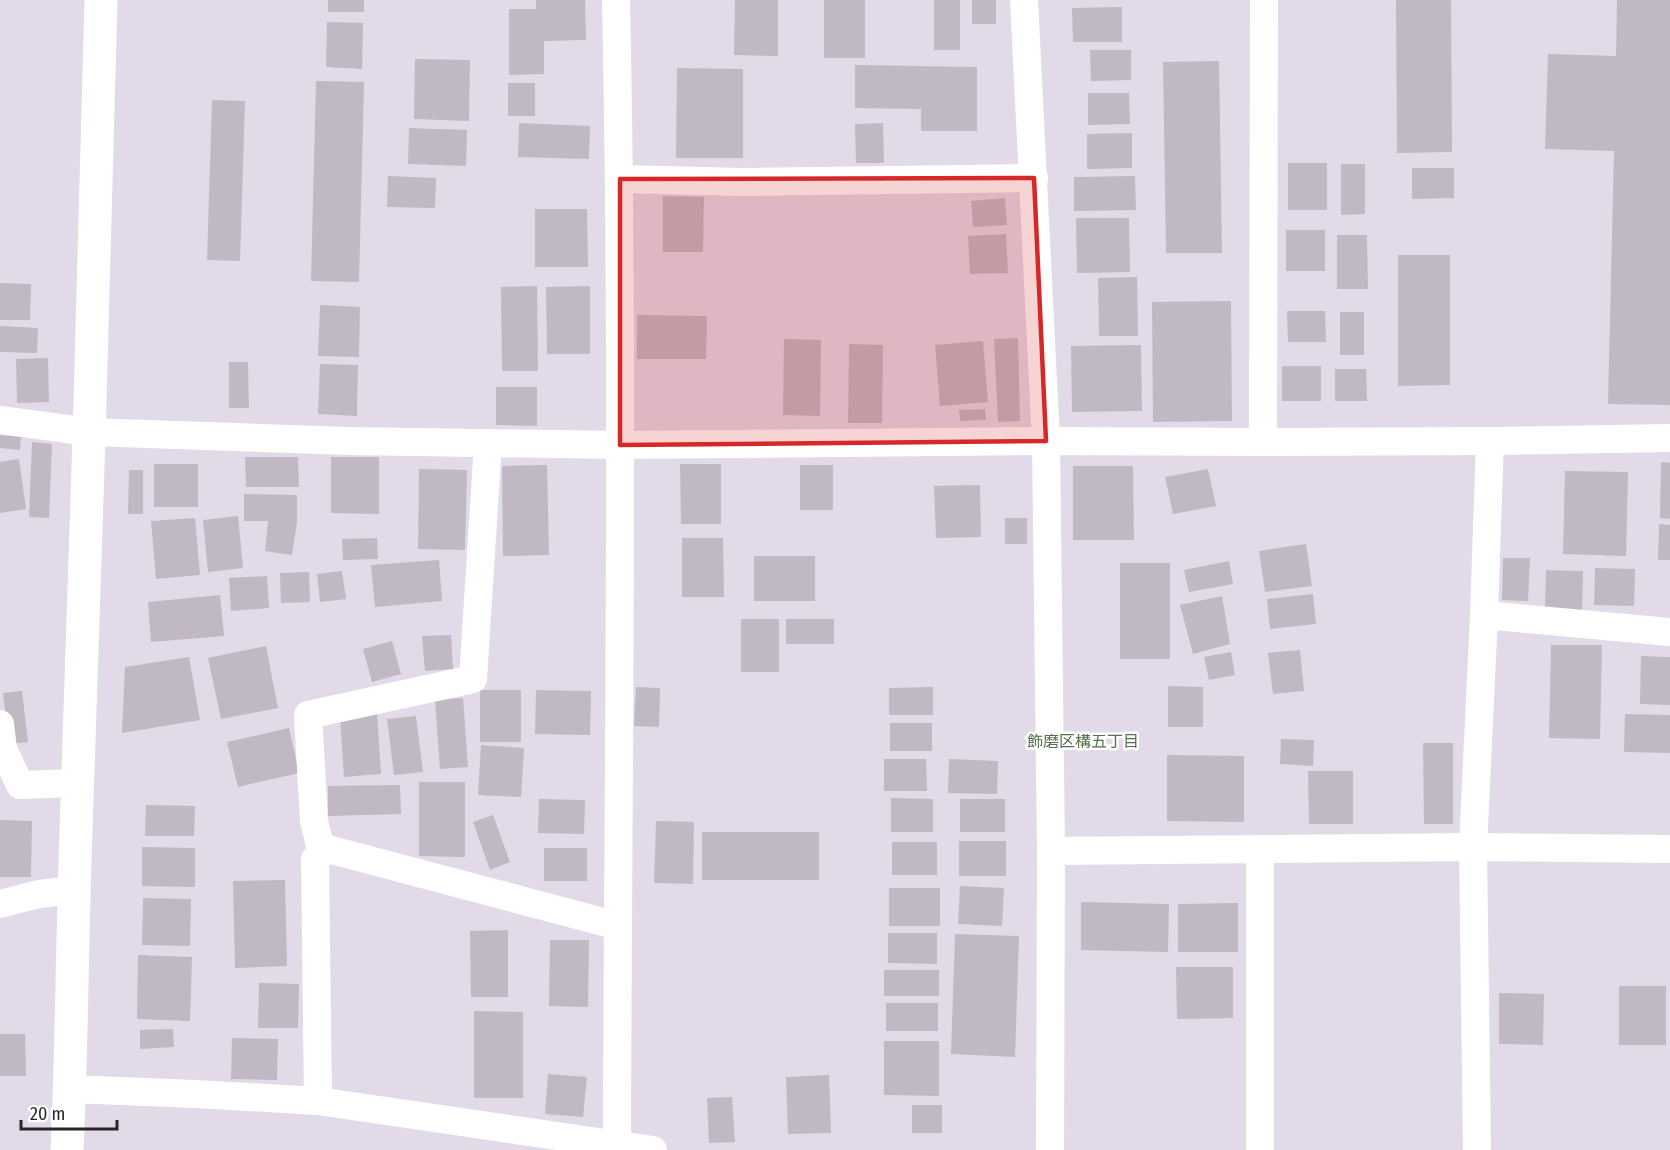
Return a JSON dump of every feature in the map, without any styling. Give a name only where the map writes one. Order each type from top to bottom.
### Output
[{"type":"street","points":[[67,1150],[101,0]]},
{"type":"street","points":[[616,0],[620,179],[617,1144]]},
{"type":"street","points":[[1024,0],[1046,441],[1051,851],[1050,1150]]},
{"type":"street","points":[[1263,442],[1264,0]]},
{"type":"street","points":[[620,179],[743,182],[1034,178]]},
{"type":"street","points":[[0,420],[90,432],[348,441],[620,445],[1670,438]]},
{"type":"street","points":[[1477,1150],[1473,847],[1490,441]]},
{"type":"street","points":[[322,854],[314,821],[308,715],[473,679],[488,443]]},
{"type":"street","points":[[1484,615],[1670,632]]},
{"type":"street","points":[[0,724],[3,749],[20,785],[78,783]]},
{"type":"street","points":[[1051,851],[1473,847],[1670,849]]},
{"type":"street","points":[[318,1101],[315,859],[328,849],[618,926]]},
{"type":"street","points":[[1260,850],[1260,1150]]},
{"type":"street","points":[[0,904],[39,894],[74,890]]},
{"type":"street","points":[[70,1089],[318,1101],[653,1150]]},
{"type":"highlighted area","points":[[1034,178],[1046,441],[620,445],[620,179]]},
{"type":"building","points":[[328,0],[364,0],[364,12],[328,12]]},
{"type":"building","points":[[536,0],[585,0],[586,40],[544,41],[544,74],[509,75],[509,9],[536,9]]},
{"type":"building","points":[[735,0],[778,0],[778,56],[734,55]]},
{"type":"building","points":[[824,0],[865,0],[865,58],[824,58]]},
{"type":"building","points":[[934,0],[960,0],[960,50],[934,50]]},
{"type":"building","points":[[972,0],[996,0],[996,24],[972,24]]},
{"type":"building","points":[[1396,0],[1451,0],[1452,152],[1397,153]]},
{"type":"building","points":[[1617,0],[1670,0],[1670,405],[1608,404],[1614,151],[1545,149],[1548,54],[1616,56]]},
{"type":"building","points":[[1122,7],[1122,42],[1073,42],[1072,8]]},
{"type":"building","points":[[327,22],[363,23],[362,69],[326,67]]},
{"type":"building","points":[[1090,50],[1131,50],[1131,80],[1091,81]]},
{"type":"building","points":[[415,59],[470,60],[469,121],[414,119]]},
{"type":"building","points":[[1219,61],[1222,253],[1166,253],[1163,62]]},
{"type":"building","points":[[855,65],[977,67],[977,131],[921,131],[921,109],[855,108]]},
{"type":"building","points":[[677,68],[743,69],[743,158],[676,158]]},
{"type":"building","points":[[316,81],[364,82],[359,282],[311,281]]},
{"type":"building","points":[[508,83],[535,83],[535,116],[508,116]]},
{"type":"building","points":[[1088,93],[1129,93],[1130,124],[1088,125]]},
{"type":"building","points":[[212,100],[245,101],[240,261],[207,260]]},
{"type":"building","points":[[519,123],[590,126],[589,159],[518,157]]},
{"type":"building","points":[[883,123],[884,163],[856,163],[855,124]]},
{"type":"building","points":[[409,128],[467,130],[466,166],[408,164]]},
{"type":"building","points":[[1132,133],[1132,168],[1087,169],[1087,134]]},
{"type":"building","points":[[1288,163],[1327,163],[1327,210],[1288,210]]},
{"type":"building","points":[[1341,164],[1365,164],[1365,214],[1341,215]]},
{"type":"building","points":[[1412,168],[1454,168],[1454,198],[1412,199]]},
{"type":"building","points":[[388,176],[436,178],[435,208],[387,207]]},
{"type":"building","points":[[1135,176],[1136,210],[1074,211],[1074,177]]},
{"type":"building","points":[[663,196],[704,197],[703,252],[663,252]]},
{"type":"building","points":[[1005,198],[1007,225],[973,227],[971,201]]},
{"type":"building","points":[[535,209],[587,209],[588,267],[535,267]]},
{"type":"building","points":[[1076,218],[1129,218],[1130,272],[1077,273]]},
{"type":"building","points":[[1286,230],[1325,230],[1325,271],[1286,271]]},
{"type":"building","points":[[1006,234],[1008,273],[970,274],[968,236]]},
{"type":"building","points":[[1337,235],[1367,235],[1368,289],[1337,289]]},
{"type":"building","points":[[1398,255],[1450,255],[1450,385],[1398,386]]},
{"type":"building","points":[[1137,277],[1138,336],[1099,336],[1098,278]]},
{"type":"building","points":[[0,283],[31,284],[30,320],[0,320]]},
{"type":"building","points":[[537,286],[538,371],[502,371],[501,287]]},
{"type":"building","points":[[590,286],[590,354],[547,354],[546,287]]},
{"type":"building","points":[[1231,301],[1232,421],[1153,422],[1152,302]]},
{"type":"building","points":[[320,305],[360,307],[359,357],[318,356]]},
{"type":"building","points":[[1287,311],[1325,311],[1326,342],[1288,342]]},
{"type":"building","points":[[1340,312],[1364,312],[1364,355],[1340,355]]},
{"type":"building","points":[[637,315],[707,316],[706,359],[637,359]]},
{"type":"building","points":[[0,326],[38,328],[37,353],[0,352]]},
{"type":"building","points":[[1018,338],[1020,421],[998,422],[994,339]]},
{"type":"building","points":[[784,339],[821,340],[820,416],[783,415]]},
{"type":"building","points":[[983,341],[988,402],[940,406],[935,345]]},
{"type":"building","points":[[849,344],[883,345],[882,423],[848,423]]},
{"type":"building","points":[[1141,345],[1142,411],[1072,412],[1071,346]]},
{"type":"building","points":[[48,358],[49,402],[17,403],[16,359]]},
{"type":"building","points":[[229,362],[248,362],[249,408],[229,408]]},
{"type":"building","points":[[320,364],[358,365],[357,416],[318,414]]},
{"type":"building","points":[[1282,366],[1321,366],[1321,401],[1282,401]]},
{"type":"building","points":[[1335,369],[1366,369],[1367,401],[1335,401]]},
{"type":"building","points":[[496,387],[537,387],[537,426],[496,425]]},
{"type":"building","points":[[985,409],[986,420],[960,421],[959,410]]},
{"type":"building","points":[[0,435],[21,437],[20,450],[0,448]]},
{"type":"building","points":[[32,442],[52,444],[49,518],[29,517]]},
{"type":"building","points":[[245,457],[298,457],[299,487],[246,487]]},
{"type":"building","points":[[331,457],[379,457],[379,514],[331,513]]},
{"type":"building","points":[[19,459],[26,509],[0,513],[0,462]]},
{"type":"building","points":[[1661,462],[1670,463],[1670,519],[1660,518]]},
{"type":"building","points":[[154,464],[198,464],[198,507],[154,507]]},
{"type":"building","points":[[680,464],[721,464],[721,524],[681,524]]},
{"type":"building","points":[[547,465],[549,555],[503,556],[502,466]]},
{"type":"building","points":[[800,465],[833,465],[833,510],[800,510]]},
{"type":"building","points":[[1073,466],[1133,466],[1134,540],[1073,540]]},
{"type":"building","points":[[419,469],[467,470],[465,550],[418,549]]},
{"type":"building","points":[[1208,469],[1216,506],[1173,514],[1165,477]]},
{"type":"building","points":[[129,470],[143,470],[143,514],[128,514]]},
{"type":"building","points":[[1565,471],[1628,472],[1626,556],[1563,554]]},
{"type":"building","points":[[980,485],[981,537],[936,538],[934,486]]},
{"type":"building","points":[[244,494],[297,495],[297,522],[292,555],[265,551],[268,521],[244,521]]},
{"type":"building","points":[[238,516],[243,568],[208,572],[203,520]]},
{"type":"building","points":[[195,518],[200,575],[156,579],[151,521]]},
{"type":"building","points":[[1005,518],[1027,518],[1027,544],[1005,544]]},
{"type":"building","points":[[1659,524],[1670,525],[1670,560],[1658,560]]},
{"type":"building","points":[[377,538],[378,559],[343,560],[342,539]]},
{"type":"building","points":[[682,538],[723,538],[724,597],[682,597]]},
{"type":"building","points":[[1306,544],[1312,586],[1265,592],[1259,551]]},
{"type":"building","points":[[754,556],[815,556],[815,601],[754,601]]},
{"type":"building","points":[[1503,558],[1530,558],[1528,601],[1502,600]]},
{"type":"building","points":[[439,560],[442,601],[375,607],[371,565]]},
{"type":"building","points":[[1229,561],[1233,584],[1189,592],[1184,570]]},
{"type":"building","points":[[1120,563],[1170,563],[1170,659],[1120,659]]},
{"type":"building","points":[[1595,568],[1635,569],[1634,606],[1594,605]]},
{"type":"building","points":[[1546,570],[1583,571],[1582,611],[1545,609]]},
{"type":"building","points":[[342,571],[346,599],[320,602],[317,574]]},
{"type":"building","points":[[309,572],[310,602],[281,603],[280,573]]},
{"type":"building","points":[[267,576],[269,608],[231,611],[229,578]]},
{"type":"building","points":[[1313,594],[1316,624],[1270,629],[1267,599]]},
{"type":"building","points":[[220,595],[224,636],[151,642],[148,602]]},
{"type":"building","points":[[1222,596],[1230,644],[1193,654],[1180,605]]},
{"type":"building","points":[[741,619],[779,619],[779,672],[741,672]]},
{"type":"building","points":[[786,619],[834,619],[834,644],[786,644]]},
{"type":"building","points":[[451,635],[453,669],[425,671],[422,636]]},
{"type":"building","points":[[392,641],[401,674],[372,682],[363,649]]},
{"type":"building","points":[[1551,645],[1602,645],[1600,739],[1549,738]]},
{"type":"building","points":[[266,646],[278,708],[221,719],[208,658]]},
{"type":"building","points":[[1300,650],[1304,691],[1273,694],[1268,653]]},
{"type":"building","points":[[1231,652],[1235,675],[1209,680],[1204,657]]},
{"type":"building","points":[[1641,656],[1670,657],[1670,705],[1640,704]]},
{"type":"building","points":[[189,657],[200,720],[122,733],[125,667]]},
{"type":"building","points":[[1168,686],[1203,687],[1203,727],[1168,727]]},
{"type":"building","points":[[636,687],[660,688],[659,727],[634,726]]},
{"type":"building","points":[[933,687],[933,715],[889,715],[889,688]]},
{"type":"building","points":[[480,690],[521,690],[521,742],[480,742]]},
{"type":"building","points":[[536,690],[591,691],[590,735],[535,734]]},
{"type":"building","points":[[22,691],[28,742],[9,744],[3,693]]},
{"type":"building","points":[[463,698],[468,767],[440,769],[435,700]]},
{"type":"building","points":[[377,713],[381,774],[344,777],[340,716]]},
{"type":"building","points":[[1625,714],[1670,715],[1670,753],[1624,752]]},
{"type":"building","points":[[416,716],[423,772],[394,775],[387,719]]},
{"type":"building","points":[[890,723],[932,723],[932,751],[890,751]]},
{"type":"building","points":[[289,728],[299,773],[238,787],[227,742]]},
{"type":"building","points":[[1281,739],[1314,740],[1313,766],[1280,764]]},
{"type":"building","points":[[1423,743],[1453,743],[1453,824],[1424,824]]},
{"type":"building","points":[[481,745],[524,748],[521,797],[478,795]]},
{"type":"building","points":[[1167,755],[1244,756],[1244,822],[1167,821]]},
{"type":"building","points":[[884,759],[926,759],[927,791],[884,791]]},
{"type":"building","points":[[949,759],[998,761],[997,794],[948,793]]},
{"type":"building","points":[[1308,771],[1353,771],[1353,824],[1309,824]]},
{"type":"building","points":[[419,782],[465,782],[465,857],[419,856]]},
{"type":"building","points":[[400,785],[401,814],[328,816],[328,786]]},
{"type":"building","points":[[891,798],[933,799],[933,832],[891,832]]},
{"type":"building","points":[[539,799],[585,800],[584,834],[538,833]]},
{"type":"building","points":[[960,799],[1005,799],[1005,832],[960,832]]},
{"type":"building","points":[[146,805],[195,806],[194,836],[145,836]]},
{"type":"building","points":[[493,815],[510,862],[490,870],[473,822]]},
{"type":"building","points":[[0,820],[32,821],[31,877],[0,877]]},
{"type":"building","points":[[656,821],[694,822],[693,884],[654,883]]},
{"type":"building","points":[[702,832],[819,832],[819,880],[702,880]]},
{"type":"building","points":[[959,841],[1006,841],[1006,876],[959,876]]},
{"type":"building","points":[[892,842],[937,842],[937,875],[892,875]]},
{"type":"building","points":[[142,847],[195,848],[195,887],[142,886]]},
{"type":"building","points":[[544,848],[587,848],[587,881],[544,881]]},
{"type":"building","points":[[285,880],[287,966],[235,968],[233,881]]},
{"type":"building","points":[[960,886],[1004,888],[1002,926],[958,924]]},
{"type":"building","points":[[889,888],[940,888],[940,926],[889,926]]},
{"type":"building","points":[[143,898],[191,899],[190,946],[142,945]]},
{"type":"building","points":[[1081,902],[1169,904],[1168,952],[1081,950]]},
{"type":"building","points":[[1238,903],[1238,952],[1178,952],[1178,904]]},
{"type":"building","points":[[508,930],[508,997],[471,997],[470,931]]},
{"type":"building","points":[[888,933],[937,933],[937,964],[888,963]]},
{"type":"building","points":[[955,934],[1019,936],[1015,1057],[951,1054]]},
{"type":"building","points":[[550,940],[589,940],[588,1007],[549,1006]]},
{"type":"building","points":[[138,955],[192,957],[190,1021],[137,1019]]},
{"type":"building","points":[[1176,967],[1233,967],[1233,1018],[1177,1019]]},
{"type":"building","points":[[884,970],[939,970],[939,996],[884,996]]},
{"type":"building","points":[[259,983],[299,984],[298,1028],[258,1028]]},
{"type":"building","points":[[1619,986],[1666,986],[1666,1045],[1619,1045]]},
{"type":"building","points":[[1499,993],[1544,994],[1543,1045],[1499,1044]]},
{"type":"building","points":[[886,1003],[938,1003],[938,1031],[886,1031]]},
{"type":"building","points":[[474,1011],[523,1012],[523,1098],[474,1098]]},
{"type":"building","points":[[173,1029],[174,1047],[140,1049],[140,1030]]},
{"type":"building","points":[[0,1034],[25,1034],[26,1076],[0,1076]]},
{"type":"building","points":[[232,1038],[278,1039],[277,1080],[231,1079]]},
{"type":"building","points":[[884,1041],[939,1041],[939,1096],[884,1095]]},
{"type":"building","points":[[548,1074],[587,1077],[583,1117],[545,1114]]},
{"type":"building","points":[[829,1075],[831,1133],[788,1134],[786,1077]]},
{"type":"building","points":[[732,1097],[735,1142],[709,1143],[707,1098]]},
{"type":"building","points":[[912,1105],[942,1105],[942,1133],[912,1133]]},
{"type":"district","name":"飾磨区構五丁目","points":[[1083,741]]}]
